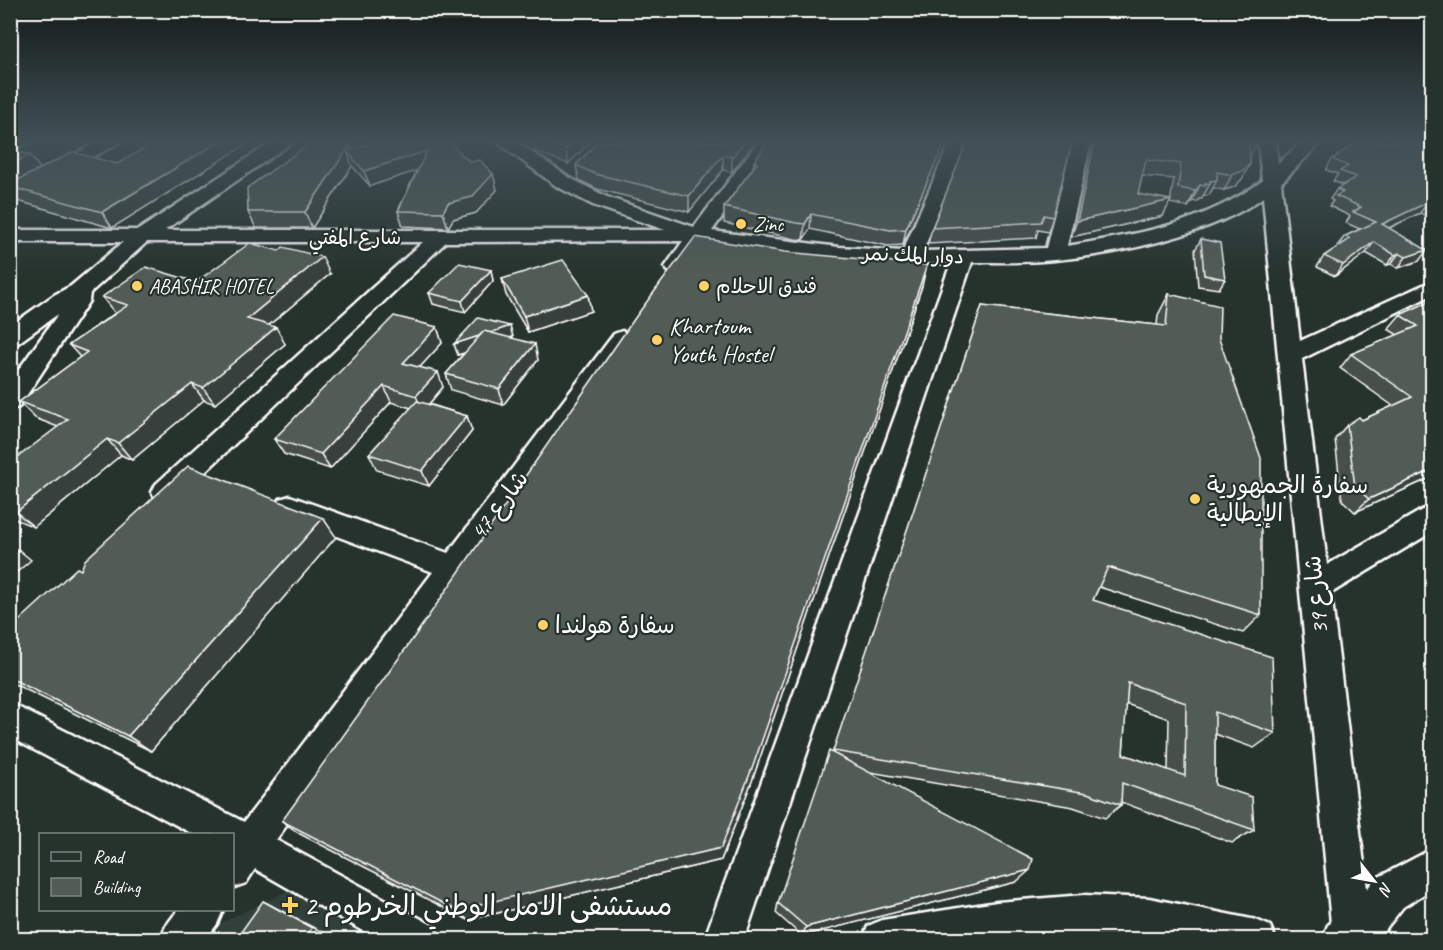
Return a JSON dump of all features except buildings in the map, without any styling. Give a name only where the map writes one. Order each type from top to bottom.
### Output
[{"type":"street","points":[[10,197],[30,186]]},
{"type":"street","points":[[10,338],[69,301],[141,237],[218,186]]},
{"type":"street","name":"دوار المك نمر","points":[[571,186],[600,201],[699,235],[839,253],[910,258],[1056,254],[1119,244],[1189,227],[1244,203],[1266,186]]},
{"type":"street","points":[[657,292],[735,186]]},
{"type":"street","points":[[910,258],[940,186]]},
{"type":"street","points":[[1056,254],[1072,186]]},
{"type":"street","name":"شارع 39","points":[[1271,186],[1315,587],[1347,939]]},
{"type":"street","name":"شارع المفتي","points":[[10,236],[654,237],[699,235]]},
{"type":"street","points":[[149,507],[440,237]]},
{"type":"street","points":[[724,939],[963,258]]},
{"type":"street","points":[[1290,355],[1432,287]]},
{"type":"street","points":[[10,401],[69,301]]},
{"type":"street","name":"شارع 47","points":[[236,846],[453,567],[636,320]]},
{"type":"street","points":[[191,468],[223,481]]},
{"type":"street","points":[[265,497],[453,567]]},
{"type":"street","points":[[1315,587],[1432,518]]},
{"type":"street","points":[[10,719],[213,833]]},
{"type":"street","points":[[236,846],[420,939]]},
{"type":"street","points":[[1347,939],[1389,893],[1432,868]]},
{"type":"street","points":[[180,939],[201,911]]},
{"type":"street","points":[[882,939],[1041,916],[1113,915],[1136,916],[1256,939]]},
{"type":"shaded area","name":"مستشفى الامل الوطني الخرطوم 2","points":[[294,888],[375,939],[212,940],[221,923]]},
{"type":"place","name":"Zinc","points":[[741,224]]},
{"type":"place","name":"ABASHIR HOTEL","points":[[137,286]]},
{"type":"place","name":"فندق الاحلام","points":[[704,286]]},
{"type":"place","name":"Khartoum Youth Hostel","points":[[657,340]]},
{"type":"place","name":"سفارة الجمهورية الإيطالية","points":[[1195,499]]},
{"type":"place","name":"سفارة هولندا","points":[[543,625]]},
{"type":"place","name":"مستشفى الامل الوطني الخرطوم 2","points":[[290,905]]}]
